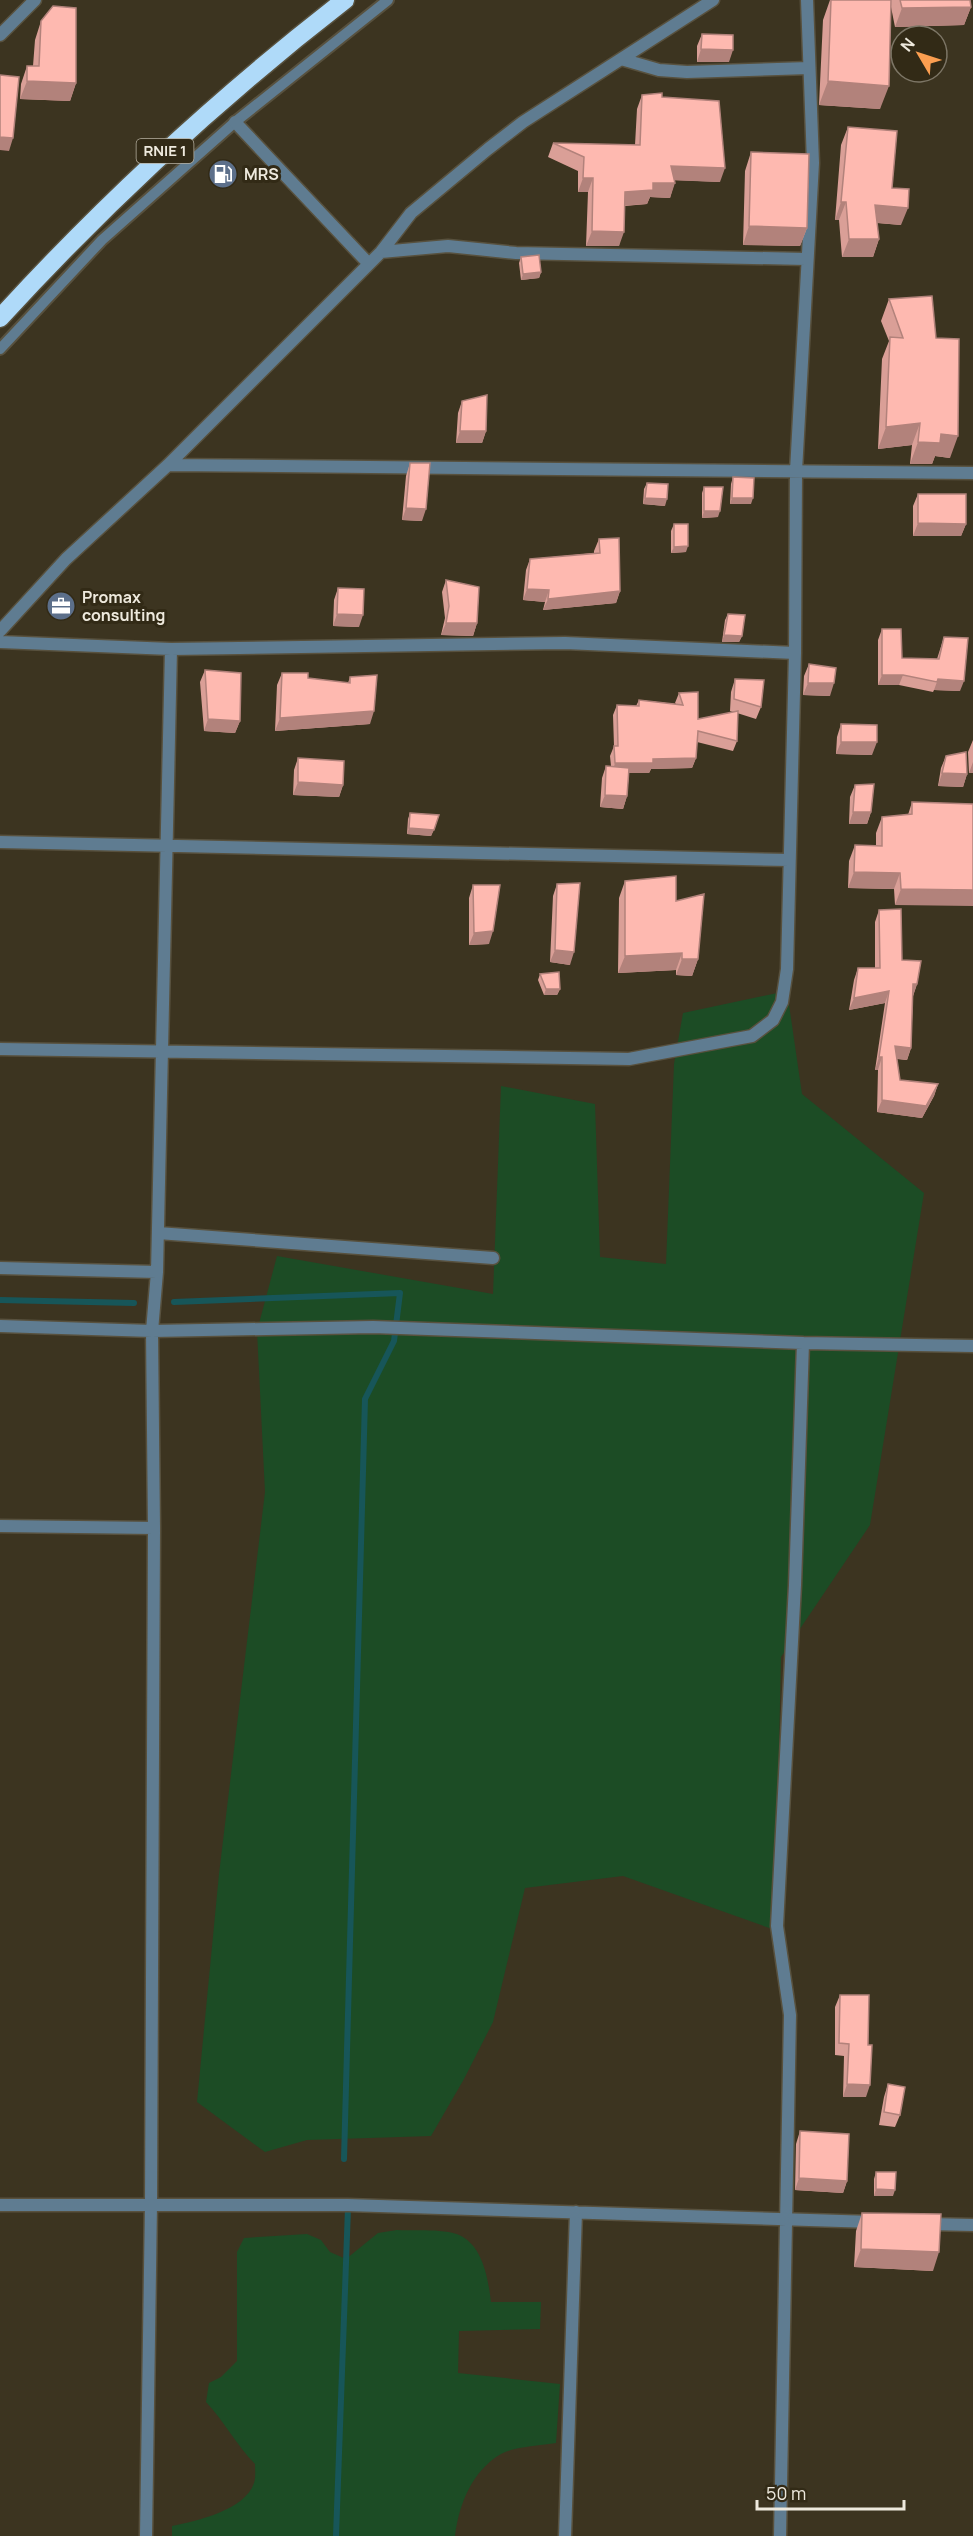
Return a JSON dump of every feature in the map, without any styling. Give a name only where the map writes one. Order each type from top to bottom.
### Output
[{"type":"highway","name":"RNIE 1","points":[[0,318],[42,272],[146,168],[217,103],[345,0]]},
{"type":"street","points":[[0,35],[35,0]]},
{"type":"street","points":[[0,631],[66,559],[168,465],[381,252],[411,213],[523,122],[713,0]]},
{"type":"street","points":[[0,1049],[162,1054],[629,1059],[752,1036],[772,1020],[782,1002],[787,969],[795,653],[796,471],[813,163],[807,0]]},
{"type":"street","points":[[621,59],[659,70],[687,72],[808,68]]},
{"type":"street","points":[[235,122],[368,263]]},
{"type":"street","points":[[381,252],[448,246],[516,253],[806,259]]},
{"type":"street","points":[[168,465],[973,473]]},
{"type":"street","points":[[0,642],[171,649],[565,643],[795,653]]},
{"type":"street","points":[[146,2536],[152,2204],[154,1528],[152,1331],[157,1272],[171,649]]},
{"type":"street","points":[[0,842],[789,860]]},
{"type":"street","points":[[158,1233],[493,1257]]},
{"type":"street","points":[[0,1268],[157,1272]]},
{"type":"street","points":[[0,1326],[152,1331],[422,1328],[803,1343],[973,1346]]},
{"type":"street","points":[[780,2536],[790,2014],[777,1926],[795,1585],[803,1343]]},
{"type":"street","points":[[0,1526],[154,1528]]},
{"type":"street","points":[[0,2205],[348,2205],[887,2223]]},
{"type":"street","points":[[565,2536],[576,2212]]},
{"type":"street","points":[[908,2223],[973,2225]]},
{"type":"lane","points":[[0,349],[102,240],[235,122],[388,0]]},
{"type":"green space","points":[[787,991],[802,1094],[924,1193],[870,1525],[781,1657],[775,1930],[623,1876],[525,1888],[493,2022],[431,2136],[307,2140],[265,2152],[197,2102],[219,1874],[265,1492],[257,1331],[277,1256],[493,1294],[501,1086],[595,1104],[600,1257],[666,1264],[674,1064],[683,1013]]},
{"type":"green space","points":[[397,2230],[439,2231],[463,2237],[471,2243],[482,2261],[491,2302],[541,2302],[540,2329],[459,2331],[458,2373],[560,2384],[556,2443],[513,2449],[501,2454],[482,2469],[464,2500],[455,2536],[172,2536],[172,2526],[219,2513],[231,2507],[249,2492],[255,2481],[255,2464],[206,2402],[209,2383],[221,2377],[237,2361],[237,2252],[244,2238],[307,2234],[321,2240],[330,2252],[346,2259],[378,2233]]},
{"type":"building","points":[[831,0],[891,0],[889,86],[828,81]]},
{"type":"building","points":[[900,0],[970,0],[971,7],[902,8]]},
{"type":"building","points":[[53,6],[76,8],[76,83],[27,81],[27,66],[39,66],[41,21]]},
{"type":"building","points":[[702,34],[733,35],[733,50],[701,49]]},
{"type":"building","points":[[0,75],[19,77],[13,138],[0,137]]},
{"type":"building","points":[[662,93],[662,97],[719,101],[725,168],[671,166],[675,183],[653,183],[653,190],[625,192],[624,232],[592,231],[593,178],[583,178],[584,157],[553,143],[640,145],[642,95]]},
{"type":"building","points":[[848,127],[897,131],[892,188],[909,189],[908,208],[875,205],[879,239],[849,239],[846,202],[841,202]]},
{"type":"building","points":[[751,152],[809,154],[807,228],[749,226]]},
{"type":"building","points":[[539,255],[541,272],[523,274],[521,257]]},
{"type":"building","points":[[932,296],[936,338],[959,339],[958,436],[941,434],[940,443],[918,442],[920,423],[886,427],[890,337],[903,338],[889,299]]},
{"type":"building","points":[[487,395],[486,431],[460,431],[462,401]]},
{"type":"building","points":[[410,463],[430,463],[426,509],[406,508]]},
{"type":"building","points":[[733,477],[754,478],[753,498],[732,498]]},
{"type":"building","points":[[647,483],[668,484],[667,499],[645,498]]},
{"type":"building","points":[[704,487],[723,487],[720,511],[704,511]]},
{"type":"building","points":[[918,494],[966,494],[966,524],[918,523]]},
{"type":"building","points":[[674,524],[688,524],[688,546],[674,547]]},
{"type":"building","points":[[619,538],[620,591],[548,599],[549,590],[527,589],[530,559],[600,553],[599,539]]},
{"type":"building","points":[[446,580],[479,587],[477,623],[446,623],[449,606]]},
{"type":"building","points":[[338,588],[364,589],[363,615],[337,614]]},
{"type":"building","points":[[728,614],[745,615],[742,636],[724,635]]},
{"type":"building","points":[[882,629],[901,629],[902,658],[939,659],[944,637],[968,638],[964,681],[938,679],[937,682],[903,675],[882,675]]},
{"type":"building","points":[[809,664],[836,668],[834,683],[808,683]]},
{"type":"building","points":[[205,670],[241,673],[240,721],[208,719]]},
{"type":"building","points":[[282,673],[308,673],[308,678],[350,683],[350,677],[377,675],[374,711],[280,718]]},
{"type":"building","points":[[735,679],[764,680],[761,707],[734,699]]},
{"type":"building","points":[[698,692],[698,719],[738,711],[737,741],[698,731],[696,758],[653,759],[653,763],[615,763],[614,746],[618,746],[617,705],[639,706],[639,700],[683,705],[679,693]]},
{"type":"building","points":[[841,724],[877,725],[877,742],[841,742]]},
{"type":"building","points":[[966,752],[967,774],[942,773],[946,756]]},
{"type":"building","points":[[298,758],[344,761],[343,785],[298,782]]},
{"type":"building","points":[[606,766],[629,768],[627,796],[605,795]]},
{"type":"building","points":[[874,784],[871,812],[853,812],[855,785]]},
{"type":"building","points":[[912,802],[973,804],[973,890],[901,889],[900,873],[854,872],[855,845],[882,846],[882,817],[912,814]]},
{"type":"building","points":[[410,813],[439,815],[434,830],[409,828]]},
{"type":"building","points":[[676,876],[676,901],[704,894],[698,959],[682,959],[682,953],[625,956],[625,881]]},
{"type":"building","points":[[580,883],[574,952],[555,950],[557,884]]},
{"type":"building","points":[[473,885],[500,885],[493,931],[474,933]]},
{"type":"building","points":[[901,909],[902,960],[921,961],[917,984],[913,984],[911,1048],[895,1046],[900,1080],[938,1084],[926,1106],[882,1100],[882,1057],[879,1057],[889,991],[854,998],[858,968],[880,968],[879,910]]},
{"type":"building","points":[[559,972],[560,989],[546,989],[540,974]]},
{"type":"building","points":[[840,1995],[869,1995],[868,2045],[872,2045],[870,2085],[847,2084],[849,2044],[839,2043]]},
{"type":"building","points":[[888,2084],[905,2087],[900,2115],[884,2112]]},
{"type":"building","points":[[800,2131],[849,2134],[847,2181],[799,2178]]},
{"type":"building","points":[[876,2172],[896,2172],[895,2190],[876,2189]]},
{"type":"building","points":[[862,2213],[941,2214],[939,2252],[861,2249]]},
{"type":"waterway","points":[[174,1302],[400,1293],[394,1341],[365,1399],[344,2159]]},
{"type":"waterway","points":[[0,1300],[134,1303]]},
{"type":"waterway","points":[[336,2536],[348,2208]]},
{"type":"place","name":"MRS","points":[[223,174]]},
{"type":"place","name":"Promax consulting","points":[[61,606]]}]
